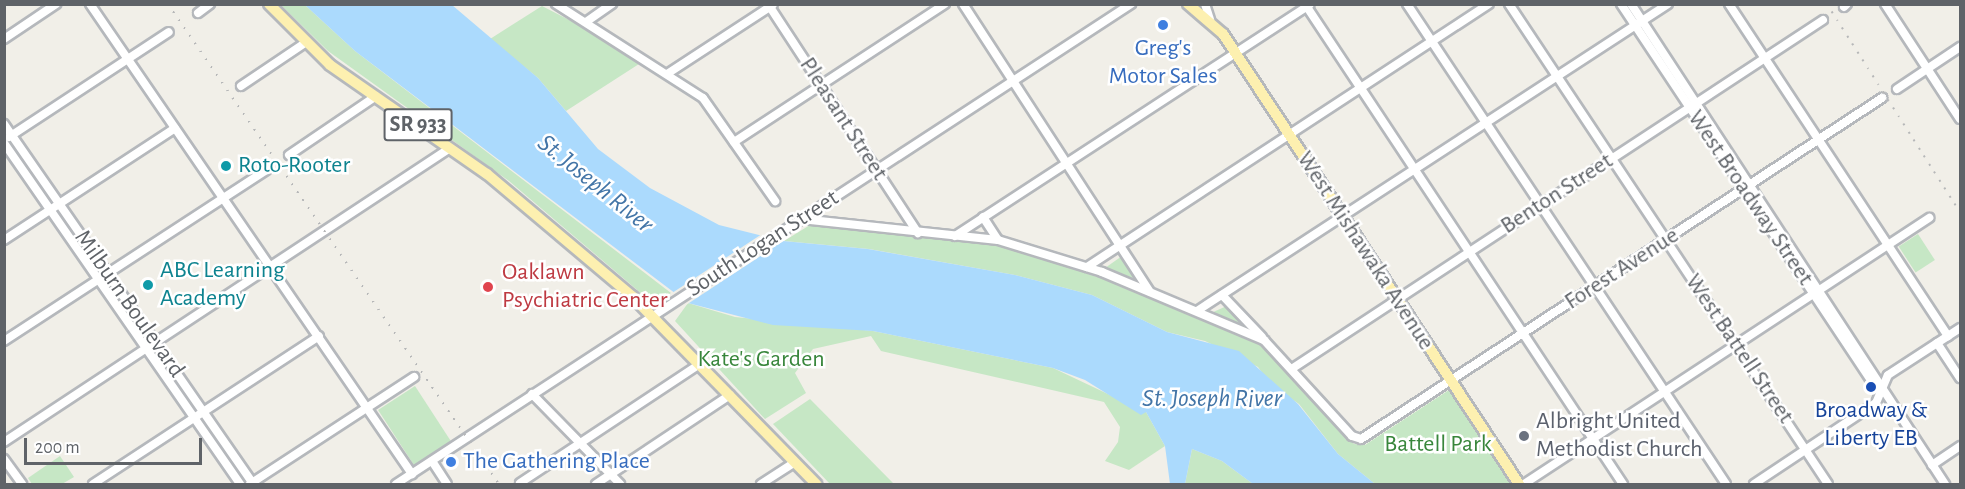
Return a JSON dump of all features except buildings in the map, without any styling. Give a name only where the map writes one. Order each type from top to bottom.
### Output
[{"type":"main road","name":"SR 933","points":[[268,4],[305,43],[450,148],[652,315],[816,484]]},
{"type":"main road","name":"West Mishawaka Avenue","points":[[1188,4],[1210,19],[1235,54],[1519,484]]},
{"type":"street","points":[[4,39],[56,4]]},
{"type":"street","points":[[90,4],[412,474]]},
{"type":"street","points":[[198,13],[210,4]]},
{"type":"street","points":[[556,4],[668,74],[706,101],[775,201]]},
{"type":"street","points":[[586,22],[612,4]]},
{"type":"street","points":[[734,142],[945,4]]},
{"type":"street","points":[[963,4],[1121,244],[1150,292]]},
{"type":"street","name":"South Logan Street","points":[[396,484],[1131,4]]},
{"type":"street","name":"West Mishawaka Avenue","points":[[1205,4],[1210,19]]},
{"type":"street","points":[[1407,4],[1539,206],[1726,484]]},
{"type":"street","points":[[1087,267],[1489,4]]},
{"type":"street","name":"West Battell Street","points":[[1509,4],[1828,484]]},
{"type":"street","name":"West Broadway Street","points":[[1621,4],[1639,24],[1945,484]]},
{"type":"street","name":"West Broadway Street","points":[[1631,4],[1639,24]]},
{"type":"street","points":[[1197,311],[1668,4]]},
{"type":"street","points":[[1729,4],[1948,336]]},
{"type":"street","points":[[1885,4],[1960,119]]},
{"type":"street","points":[[668,74],[771,5]]},
{"type":"street","name":"Pleasant Street","points":[[771,5],[918,233]]},
{"type":"street","points":[[955,236],[1307,5],[1522,335],[1623,484]]},
{"type":"street","name":"Benton Street","points":[[1293,368],[1823,20]]},
{"type":"street","points":[[7,139],[169,32]]},
{"type":"street","points":[[241,86],[305,43]]},
{"type":"street","points":[[1897,89],[1960,47]]},
{"type":"street","points":[[289,155],[376,96]]},
{"type":"street","name":"Forest Avenue","points":[[1293,368],[1352,436],[1361,439],[1882,98]]},
{"type":"street","name":"Milburn Boulevard","points":[[4,124],[7,139],[51,210],[240,484]]},
{"type":"street","points":[[4,240],[175,128]]},
{"type":"street","name":"Milburn Boulevard","points":[[7,139],[60,204],[252,484]]},
{"type":"street","points":[[4,442],[450,148]]},
{"type":"street","points":[[4,341],[266,170]]},
{"type":"street","points":[[983,217],[998,240]]},
{"type":"street","points":[[1524,484],[1929,218]]},
{"type":"street","points":[[801,219],[998,240],[1087,267],[1264,340]]},
{"type":"street","points":[[1222,295],[1293,368]]},
{"type":"street","points":[[1754,484],[1876,403],[1888,375],[1960,328]]},
{"type":"street","points":[[93,484],[319,336]]},
{"type":"street","points":[[1937,343],[1960,378]]},
{"type":"street","points":[[520,483],[700,364]]},
{"type":"street","points":[[252,484],[414,377]]},
{"type":"street","points":[[532,394],[620,484]]},
{"type":"street","points":[[596,484],[730,396]]},
{"type":"street","points":[[1932,465],[1960,446]]},
{"type":"street","points":[[4,459],[22,484]]},
{"type":"street","points":[[432,461],[447,484]]},
{"type":"street","points":[[761,484],[795,462]]},
{"type":"green space","points":[[281,5],[305,5],[355,51],[671,293],[658,301],[649,300],[509,181],[328,51]]},
{"type":"green space","points":[[542,6],[579,25],[639,64],[566,111],[538,78],[490,39]]},
{"type":"green space","name":"Battell Park","points":[[810,225],[996,244],[1122,285],[1260,342],[1354,444],[1365,445],[1449,390],[1512,484],[1375,484],[1338,454],[1299,404],[1270,384],[1258,367],[1205,341],[1167,332],[1092,295],[1015,275],[869,249],[784,241]]},
{"type":"green space","points":[[1918,234],[1935,260],[1916,273],[1899,247]]},
{"type":"green space","points":[[1122,256],[1139,281],[1105,268]]},
{"type":"green space","name":"Kate's Garden","points":[[688,303],[735,317],[873,331],[1053,368],[1146,412],[1165,446],[1129,470],[1105,461],[1118,442],[1120,427],[1104,402],[881,351],[871,336],[813,349],[795,373],[806,393],[765,419],[675,321]]},
{"type":"green space","points":[[1229,305],[1247,327],[1211,313]]},
{"type":"green space","points":[[415,386],[451,441],[414,465],[378,410]]},
{"type":"green space","points":[[810,399],[894,484],[830,484],[773,424]]},
{"type":"green space","points":[[1192,449],[1222,461],[1253,484],[1185,484]]},
{"type":"green space","points":[[60,456],[74,477],[62,484],[32,484],[28,478]]},
{"type":"water","name":"St. Joseph River","points":[[305,5],[452,5],[538,78],[598,149],[650,188],[719,225],[783,241],[868,249],[1015,275],[1092,295],[1167,332],[1239,351],[1298,404],[1338,454],[1375,484],[1253,484],[1222,461],[1192,449],[1185,484],[1170,484],[1165,446],[1146,412],[1141,415],[1085,380],[1053,368],[873,331],[773,325],[688,303],[355,51]]},
{"type":"pier","points":[[762,234],[788,238],[686,305],[669,295]]},
{"type":"railway","points":[[168,4],[499,484]]},
{"type":"railway","points":[[1827,4],[1960,212]]},
{"type":"place","name":"Greg's Motor Sales","points":[[1163,25]]},
{"type":"place","name":"Roto-Rooter","points":[[226,166]]},
{"type":"place","name":"ABC Learning Academy","points":[[148,285]]},
{"type":"place","name":"Oaklawn Psychiatric Center","points":[[488,287]]},
{"type":"place","name":"Broadway & Liberty EB","points":[[1871,387]]},
{"type":"place","name":"Albright United Methodist Church","points":[[1524,436]]},
{"type":"place","name":"The Gathering Place","points":[[451,462]]}]
